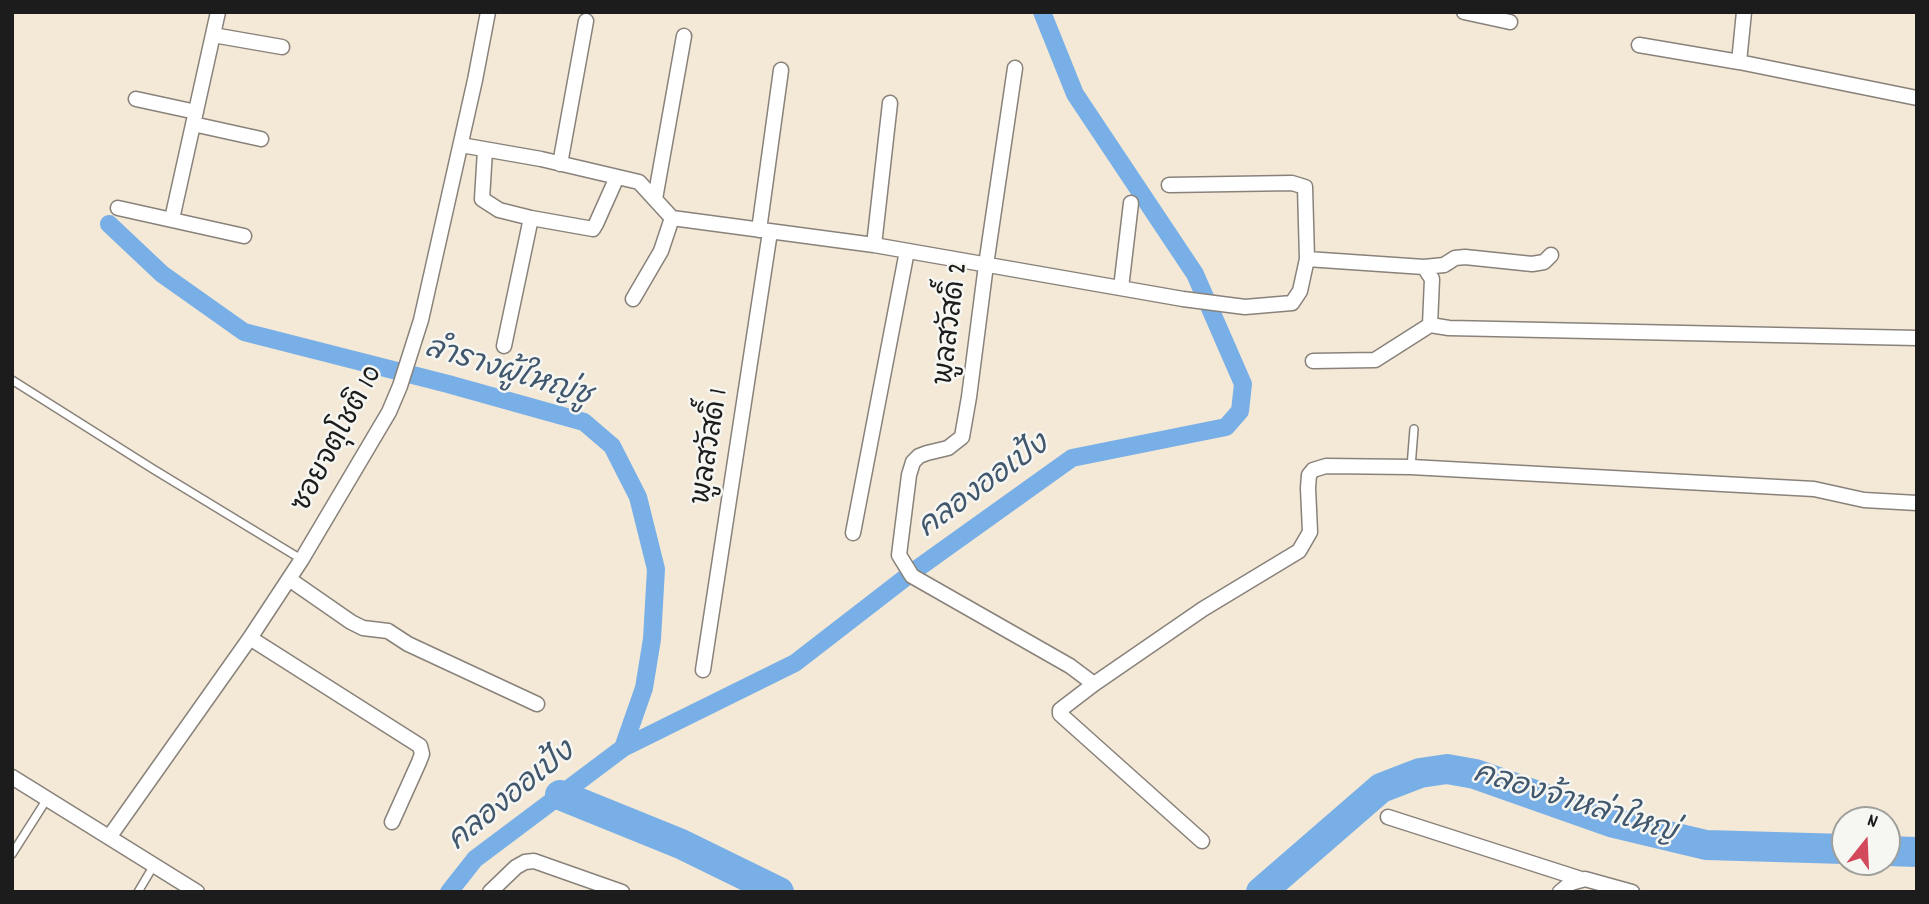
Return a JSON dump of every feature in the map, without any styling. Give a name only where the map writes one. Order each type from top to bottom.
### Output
[{"type":"street","points":[[172,219],[218,12]]},
{"type":"street","name":"ซอยจตุโชติ 10","points":[[110,836],[289,579],[389,412],[421,320],[488,12]]},
{"type":"street","points":[[1464,12],[1510,22]]},
{"type":"street","points":[[1739,62],[1744,12]]},
{"type":"street","points":[[560,164],[586,21]]},
{"type":"street","points":[[213,35],[282,47]]},
{"type":"street","points":[[655,199],[684,36]]},
{"type":"street","points":[[1639,45],[1917,98]]},
{"type":"street","name":"พูลสวัสดิ์ 2","points":[[1015,68],[962,436],[948,448],[927,453],[913,461],[899,555],[912,576],[1070,666],[1094,684]]},
{"type":"street","name":"พูลสวัสดิ์ 1","points":[[703,670],[764,231],[781,70]]},
{"type":"street","points":[[136,99],[261,139]]},
{"type":"street","points":[[874,245],[890,103]]},
{"type":"street","points":[[461,145],[639,182],[671,218],[874,245],[1183,299],[1245,307],[1292,303],[1300,291],[1307,259],[1305,187],[1292,183],[1169,185]]},
{"type":"street","points":[[485,150],[482,200],[499,210],[531,218],[593,229],[617,177]]},
{"type":"street","points":[[1121,288],[1131,203]]},
{"type":"street","points":[[118,208],[244,236]]},
{"type":"street","points":[[504,346],[531,218]]},
{"type":"street","points":[[633,299],[661,251],[671,218]]},
{"type":"street","points":[[853,533],[907,251]]},
{"type":"street","points":[[1307,259],[1424,267],[1444,265],[1455,258],[1465,257],[1532,264],[1544,262],[1551,255]]},
{"type":"street","points":[[1424,267],[1432,279],[1430,325]]},
{"type":"street","points":[[1313,361],[1375,360],[1430,325],[1449,328],[1917,338]]},
{"type":"street","points":[[1202,841],[1060,714],[1060,710],[1203,609],[1299,551],[1310,532],[1307,488],[1309,475],[1313,470],[1326,466],[1411,467],[1814,489],[1864,500],[1917,503]]},
{"type":"street","points":[[289,579],[351,622],[363,628],[388,632],[408,644],[537,704]]},
{"type":"street","points":[[250,638],[420,746],[422,754],[392,822]]},
{"type":"street","points":[[12,777],[197,892]]},
{"type":"street","points":[[1388,817],[1581,879],[1591,879],[1632,892]]},
{"type":"street","points":[[490,892],[516,867],[534,861],[622,892]]},
{"type":"street","points":[[1560,892],[1581,879]]},
{"type":"lane","points":[[12,380],[302,559]]},
{"type":"lane","points":[[1411,467],[1414,429]]},
{"type":"lane","points":[[12,855],[47,799]]},
{"type":"lane","points":[[138,892],[155,864]]},
{"type":"waterway","name":"คลองออเป้ง","points":[[449,892],[475,859],[623,748],[795,663],[914,571],[1072,458],[1226,427],[1240,411],[1243,384],[1195,274],[1075,94],[1042,12]]},
{"type":"waterway","name":"ลำรางผู้ใหญ่ชู","points":[[109,224],[162,274],[244,332],[584,422],[612,446],[638,497],[656,569],[652,639],[644,688],[623,748]]},
{"type":"waterway","name":"คลองจ้าหล่าใหญ่","points":[[1261,892],[1381,788],[1420,773],[1447,769],[1475,774],[1614,823],[1706,845],[1831,849]]},
{"type":"waterway","name":"คลองจ้าหล่าใหญ่","points":[[560,795],[681,844],[779,892]]},
{"type":"waterway","name":"คลองจ้าหล่าใหญ่","points":[[1901,851],[1917,852]]}]
